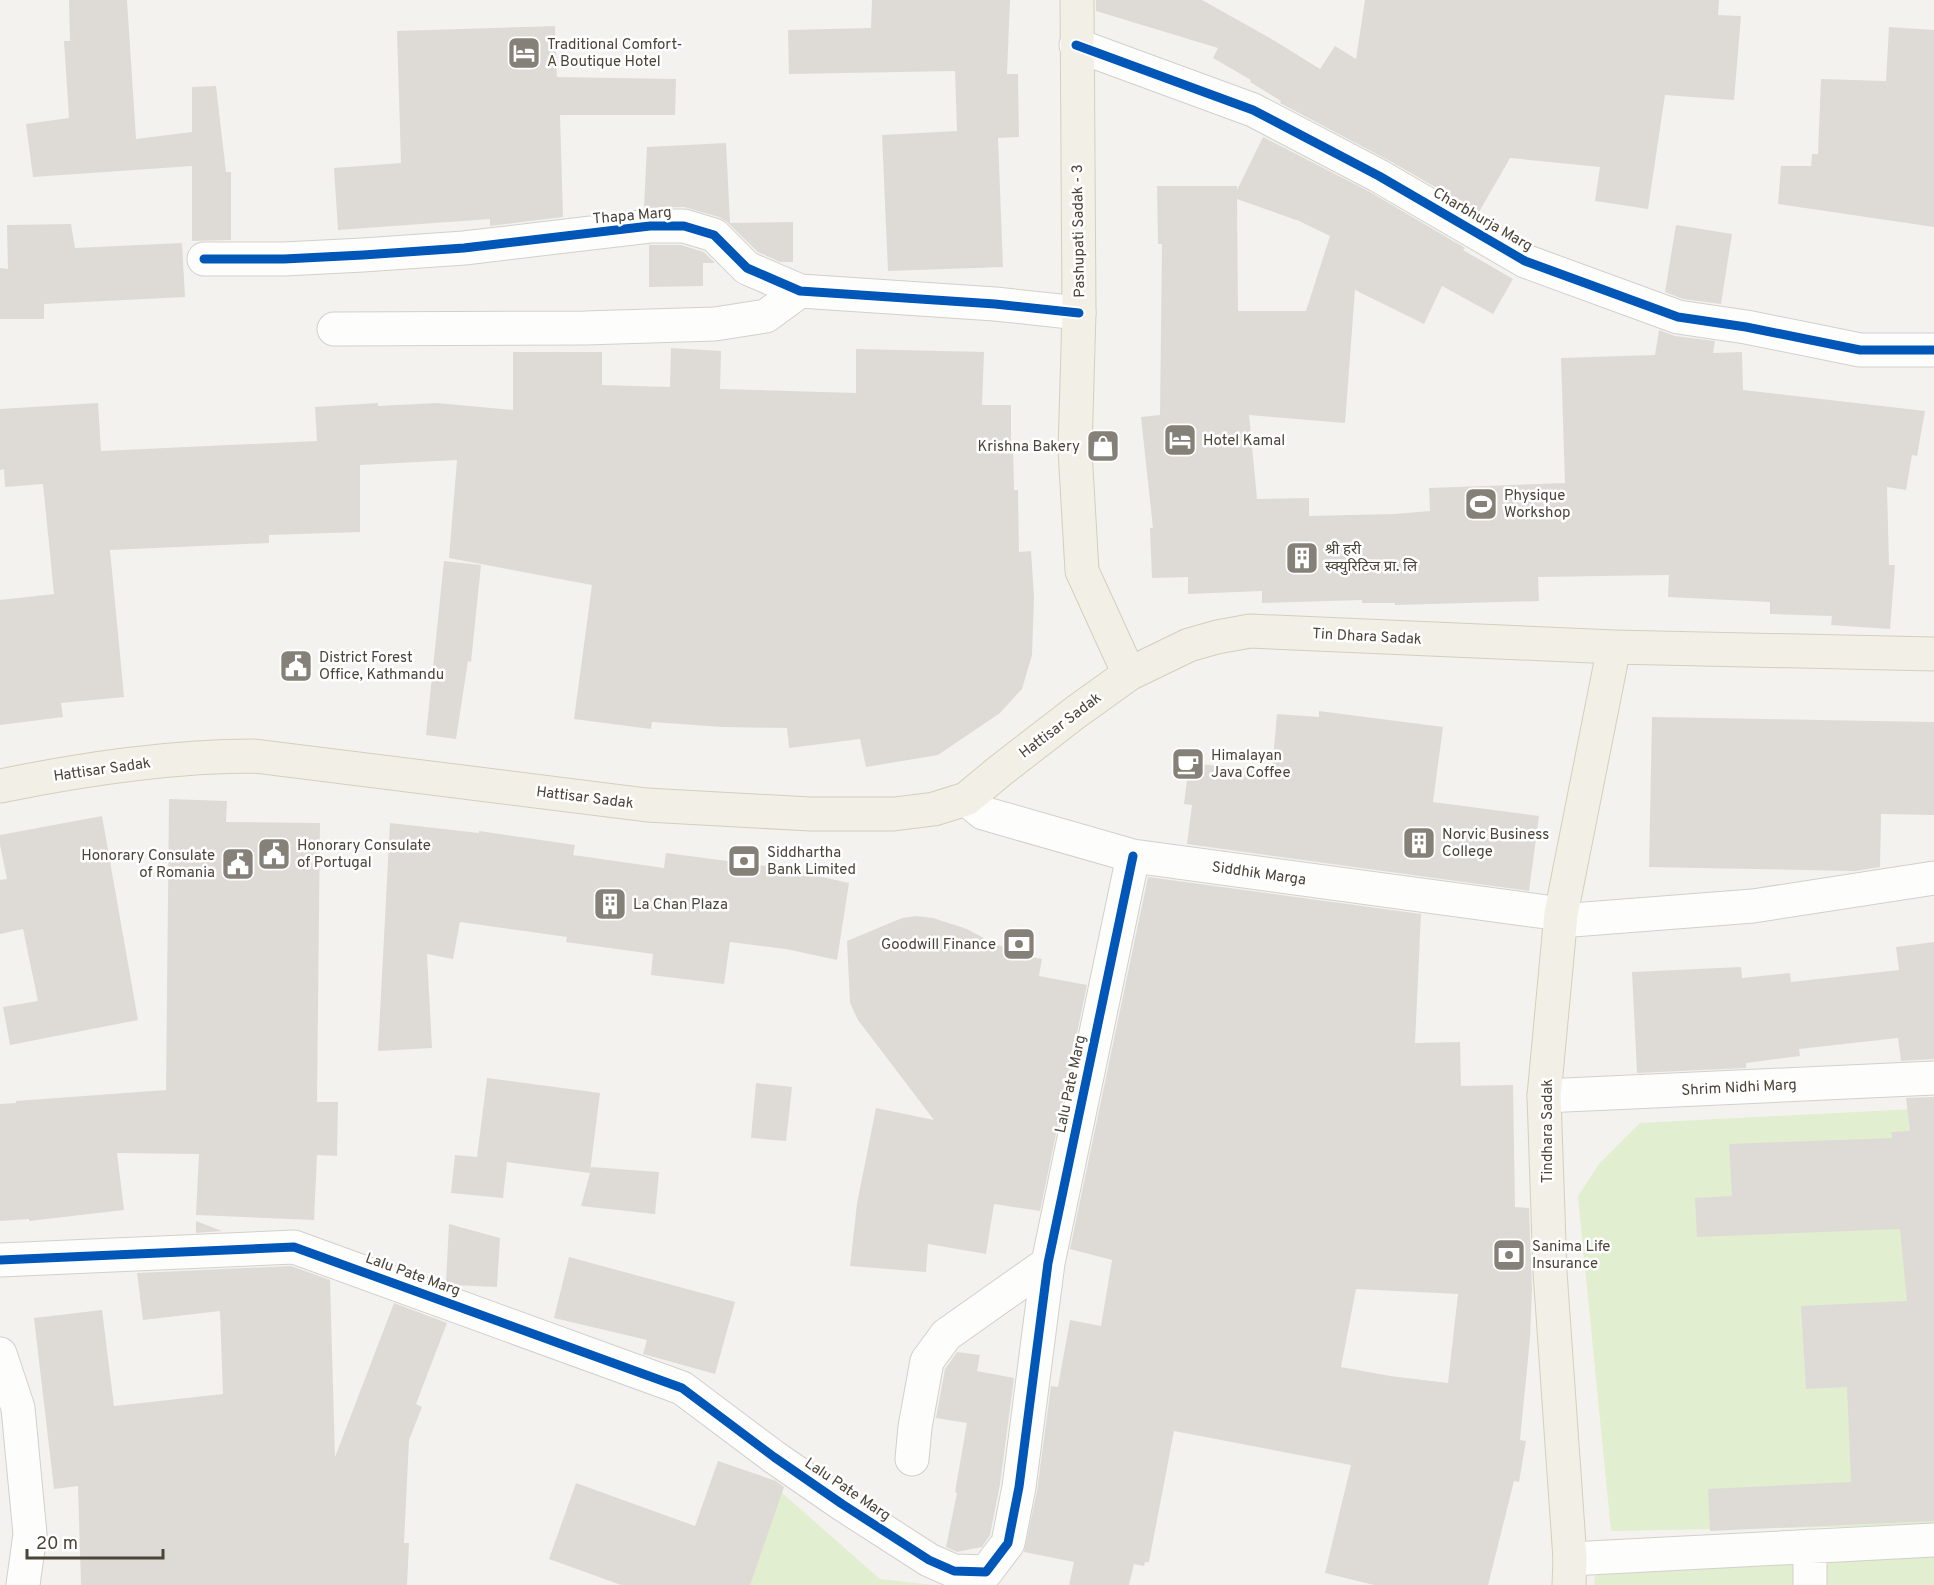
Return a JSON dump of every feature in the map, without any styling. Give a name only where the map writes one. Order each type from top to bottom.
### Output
[{"type":"main road","name":"Pashupati Sadak - 3","points":[[1077,0],[1079,313],[1075,450],[1082,571],[1129,674]]},
{"type":"main road","name":"Tin Dhara Sadak","points":[[1129,674],[1189,645],[1250,631],[1614,647],[1934,654]]},
{"type":"main road","name":"Tindhara Sadak","points":[[1569,1572],[1550,1272],[1544,1096],[1561,918],[1614,647]]},
{"type":"main road","name":"Hattisar Sadak","points":[[0,786],[55,775],[159,761],[255,756],[647,805],[786,813],[894,814],[934,809],[966,799],[1057,726],[1129,674]]},
{"type":"street","name":"Charbhurja Marg","points":[[1076,45],[1253,110],[1379,176],[1525,261],[1678,317],[1746,327],[1860,350],[1934,350]]},
{"type":"street","name":"Thapa Marg","points":[[204,259],[284,259],[464,248],[650,226],[684,226],[714,235],[747,268],[800,291],[995,304],[1079,313]]},
{"type":"street","points":[[334,329],[585,328],[715,324],[766,316],[800,291]]},
{"type":"street","name":"Siddhik Marga","points":[[966,799],[983,813],[1133,856],[1561,918],[1753,906],[1934,878]]},
{"type":"street","name":"Lalu Pate Marg","points":[[0,1260],[294,1246],[682,1388],[774,1457],[928,1560],[954,1571],[986,1572],[1008,1543],[1019,1487],[1048,1263],[1133,856]]},
{"type":"street","name":"Shrim Nidhi Marg","points":[[1544,1096],[1934,1078]]},
{"type":"street","points":[[912,1459],[915,1427],[927,1361],[946,1335],[1048,1263]]},
{"type":"street","points":[[0,1354],[18,1408],[30,1534],[23,1585]]},
{"type":"street","points":[[1569,1572],[1810,1546],[1934,1540]]},
{"type":"street","points":[[1810,1546],[1810,1585]]},
{"type":"green space","points":[[1934,1108],[1934,1525],[1611,1531],[1578,1196],[1599,1164],[1640,1123]]},
{"type":"green space","points":[[781,1492],[880,1579],[933,1585],[724,1585]]},
{"type":"green space","points":[[1934,1554],[1934,1585],[1594,1585],[1595,1574]]},
{"type":"building","points":[[69,0],[127,0],[136,139],[192,132],[192,87],[216,86],[226,172],[231,172],[231,240],[192,241],[192,166],[33,177],[26,124],[69,118],[64,41],[70,41]]},
{"type":"building","points":[[872,0],[1010,0],[1007,74],[1018,74],[1019,137],[998,138],[1003,267],[888,271],[882,135],[957,131],[955,71],[789,74],[788,30],[871,28]]},
{"type":"building","points":[[1096,0],[1202,0],[1320,69],[1335,46],[1356,59],[1365,0],[1719,0],[1718,15],[1741,16],[1734,100],[1665,95],[1648,209],[1595,201],[1600,167],[1510,158],[1479,212],[1388,160],[1280,103],[1281,101],[1250,82],[1251,80],[1213,58],[1218,48],[1096,11]]},
{"type":"building","points":[[555,26],[557,77],[676,79],[675,115],[560,115],[563,217],[490,226],[490,219],[338,230],[334,168],[401,163],[397,31]]},
{"type":"building","points":[[1889,27],[1934,30],[1934,227],[1778,204],[1781,166],[1811,166],[1812,154],[1818,154],[1821,79],[1886,81]]},
{"type":"building","points":[[1263,137],[1370,192],[1513,279],[1493,314],[1442,286],[1424,324],[1355,290],[1345,423],[1249,415],[1257,499],[1309,498],[1309,516],[1394,514],[1430,511],[1429,488],[1565,483],[1561,358],[1655,355],[1659,330],[1675,336],[1715,341],[1713,353],[1742,352],[1743,390],[1925,411],[1917,456],[1912,455],[1906,490],[1887,487],[1889,565],[1895,565],[1890,629],[1831,625],[1832,616],[1770,614],[1770,602],[1668,597],[1669,575],[1538,577],[1539,601],[1395,605],[1395,603],[1362,603],[1362,600],[1262,603],[1262,591],[1188,594],[1188,577],[1152,578],[1150,528],[1153,528],[1141,417],[1160,415],[1162,244],[1158,244],[1157,186],[1237,186],[1237,190]],"holes":[[[1237,199],[1299,221],[1330,236],[1306,311],[1238,311]]]},
{"type":"building","points":[[726,143],[730,223],[793,222],[793,262],[780,262],[758,252],[719,217],[684,207],[644,208],[647,147]]},
{"type":"building","points":[[71,224],[75,248],[182,243],[185,297],[44,304],[44,319],[0,319],[0,268],[8,269],[7,225]]},
{"type":"building","points":[[1676,225],[1732,234],[1721,304],[1683,299],[1665,292]]},
{"type":"building","points":[[649,245],[681,245],[704,252],[715,263],[703,263],[703,286],[649,287]]},
{"type":"building","points":[[671,348],[721,351],[720,389],[856,393],[856,349],[984,352],[982,405],[1011,405],[1014,490],[1018,490],[1019,552],[1031,551],[1034,597],[1032,655],[1022,689],[1000,713],[938,755],[866,767],[860,739],[789,748],[787,728],[722,727],[652,722],[651,729],[574,719],[592,585],[449,558],[457,460],[360,465],[360,532],[269,535],[269,543],[110,550],[124,697],[61,703],[63,717],[0,725],[0,600],[54,594],[43,484],[5,487],[4,469],[0,470],[0,409],[98,403],[101,451],[317,441],[315,407],[378,403],[378,406],[437,403],[513,410],[513,352],[602,352],[602,385],[670,387]]},
{"type":"building","points":[[444,561],[481,565],[471,662],[468,661],[456,739],[426,735]]},
{"type":"building","points":[[1319,711],[1443,727],[1433,802],[1539,816],[1529,891],[1187,844],[1192,805],[1184,804],[1189,763],[1272,771],[1277,714],[1319,717]]},
{"type":"building","points":[[1652,717],[1934,722],[1934,815],[1881,814],[1880,867],[1855,871],[1649,867]]},
{"type":"building","points":[[169,799],[227,801],[226,822],[320,823],[317,1102],[338,1102],[337,1156],[317,1155],[314,1220],[196,1215],[199,1154],[117,1153],[124,1210],[29,1221],[29,1219],[0,1221],[0,1104],[166,1090]]},
{"type":"building","points":[[102,816],[138,1020],[10,1045],[3,1007],[38,1001],[23,929],[0,934],[0,880],[7,879],[0,835]]},
{"type":"building","points":[[390,823],[479,833],[479,831],[575,845],[573,855],[664,868],[666,853],[782,868],[849,883],[837,960],[786,949],[730,942],[724,984],[651,975],[653,954],[566,942],[567,937],[460,922],[453,959],[427,954],[432,1048],[378,1051]]},
{"type":"building","points":[[1148,877],[1421,914],[1415,1043],[1460,1042],[1461,1086],[1513,1085],[1515,1207],[1529,1208],[1532,1289],[1530,1338],[1520,1440],[1526,1441],[1519,1482],[1514,1481],[1488,1585],[1374,1585],[1325,1573],[1351,1465],[1174,1431],[1149,1562],[1145,1562],[1144,1566],[1134,1564],[1129,1585],[1069,1585],[1074,1562],[1024,1552],[1037,1491],[1051,1386],[1058,1387],[1070,1320],[1101,1326],[1112,1260],[1070,1249]],"holes":[[[1356,1289],[1458,1294],[1448,1383],[1341,1367]]]},
{"type":"building","points":[[916,916],[933,918],[967,929],[991,942],[1027,956],[1042,959],[1039,976],[1087,985],[1040,1211],[994,1204],[986,1254],[928,1244],[926,1272],[850,1266],[857,1204],[876,1108],[934,1120],[858,1020],[850,1003],[847,941],[902,918]]},
{"type":"building","points":[[1934,942],[1934,1059],[1901,1061],[1898,1038],[1799,1049],[1800,1056],[1746,1063],[1746,1068],[1637,1073],[1632,972],[1741,967],[1742,978],[1790,973],[1791,982],[1899,970],[1896,947]]},
{"type":"building","points":[[487,1078],[600,1093],[590,1172],[591,1167],[659,1172],[655,1214],[581,1206],[590,1173],[507,1162],[503,1198],[451,1193],[455,1155],[477,1157]]},
{"type":"building","points":[[756,1083],[792,1087],[786,1141],[751,1138]]},
{"type":"building","points":[[1934,1097],[1934,1521],[1710,1531],[1708,1489],[1851,1482],[1847,1387],[1806,1389],[1801,1306],[1907,1301],[1900,1229],[1697,1237],[1695,1198],[1732,1196],[1729,1144],[1892,1138],[1891,1132],[1910,1131],[1906,1098]]},
{"type":"building","points":[[196,1221],[222,1231],[196,1233]]},
{"type":"building","points":[[449,1224],[500,1238],[497,1287],[453,1285],[446,1282]]},
{"type":"building","points":[[569,1257],[735,1302],[715,1374],[643,1354],[647,1340],[554,1318]]},
{"type":"building","points":[[291,1266],[330,1280],[335,1457],[394,1303],[447,1323],[416,1404],[422,1407],[409,1440],[404,1543],[409,1543],[407,1585],[81,1585],[78,1486],[54,1489],[34,1318],[102,1310],[114,1406],[223,1394],[220,1311],[143,1320],[137,1273]]},
{"type":"building","points":[[957,1352],[980,1355],[977,1371],[1014,1378],[1000,1484],[990,1535],[982,1547],[957,1552],[946,1547],[957,1493],[955,1492],[967,1423],[936,1418],[945,1369]]},
{"type":"building","points":[[718,1461],[776,1481],[784,1487],[750,1585],[621,1585],[549,1559],[576,1483],[695,1526]]},
{"type":"cycle path","points":[[1076,45],[1253,110],[1379,176],[1525,261],[1678,317],[1746,327],[1860,350],[1934,350]]},
{"type":"cycle path","points":[[204,259],[284,259],[363,255],[464,248],[650,226],[684,226],[714,235],[747,268],[800,291],[995,304],[1079,313]]},
{"type":"cycle path","points":[[0,1260],[294,1247],[682,1388],[774,1457],[929,1560],[954,1571],[986,1572],[1008,1543],[1019,1487],[1048,1263],[1133,856]]},
{"type":"place","name":"Traditional Comfort- A Boutique Hotel","points":[[524,53]]},
{"type":"place","name":"Hotel Kamal","points":[[1180,440]]},
{"type":"place","name":"Krishna Bakery","points":[[1103,446]]},
{"type":"place","name":"Physique Workshop","points":[[1481,504]]},
{"type":"place","name":"श्री हरी स्क्युरिटिज प्रा. लि","points":[[1302,558]]},
{"type":"place","name":"District Forest Office, Kathmandu","points":[[296,666]]},
{"type":"place","name":"Himalayan Java Coffee","points":[[1188,764]]},
{"type":"place","name":"Norvic Business College","points":[[1419,843]]},
{"type":"place","name":"Honorary Consulate of Portugal","points":[[274,854]]},
{"type":"place","name":"Siddhartha Bank Limited","points":[[744,861]]},
{"type":"place","name":"Honorary Consulate of Romania","points":[[238,864]]},
{"type":"place","name":"La Chan Plaza","points":[[610,904]]},
{"type":"place","name":"Goodwill Finance","points":[[1019,944]]},
{"type":"place","name":"Sanima Life Insurance","points":[[1509,1255]]}]
